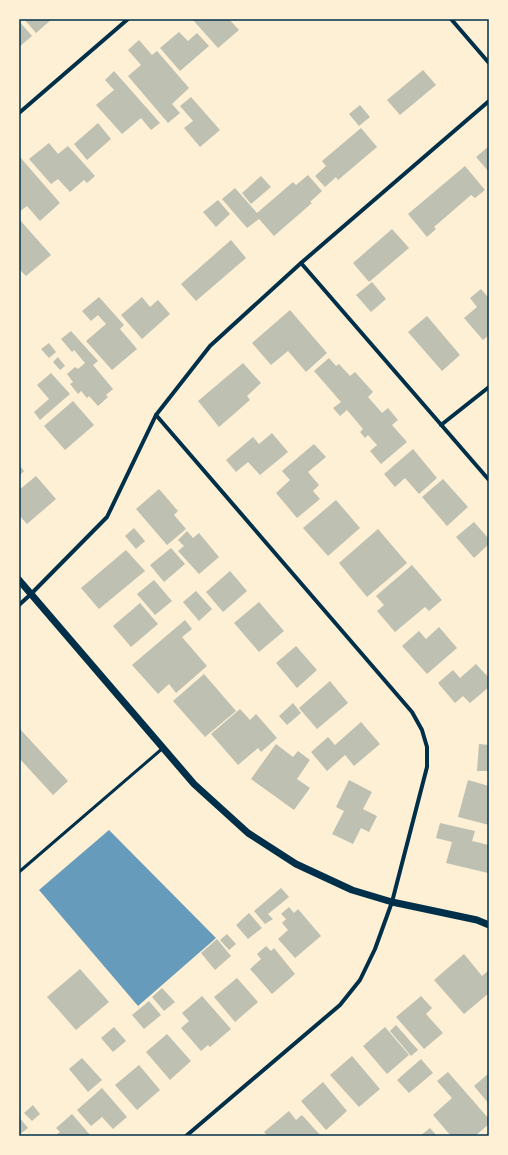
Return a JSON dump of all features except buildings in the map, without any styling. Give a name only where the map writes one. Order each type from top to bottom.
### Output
[{"type":"street","points":[[19,113],[128,19]]},
{"type":"street","points":[[451,19],[489,63]]},
{"type":"street","points":[[19,605],[106,517],[156,415],[210,346],[301,263],[489,101]]},
{"type":"street","points":[[301,263],[489,480]]},
{"type":"street","points":[[441,426],[489,387]]},
{"type":"street","points":[[156,415],[412,712],[422,730],[427,747],[427,767],[392,902],[375,949],[360,980],[340,1004],[186,1136]]},
{"type":"street","points":[[19,580],[194,784],[248,833],[296,864],[352,890],[392,902],[462,917],[489,925]]},
{"type":"lane","points":[[19,872],[163,747]]},
{"type":"water","points":[[109,830],[216,938],[138,1006],[39,890]]}]
